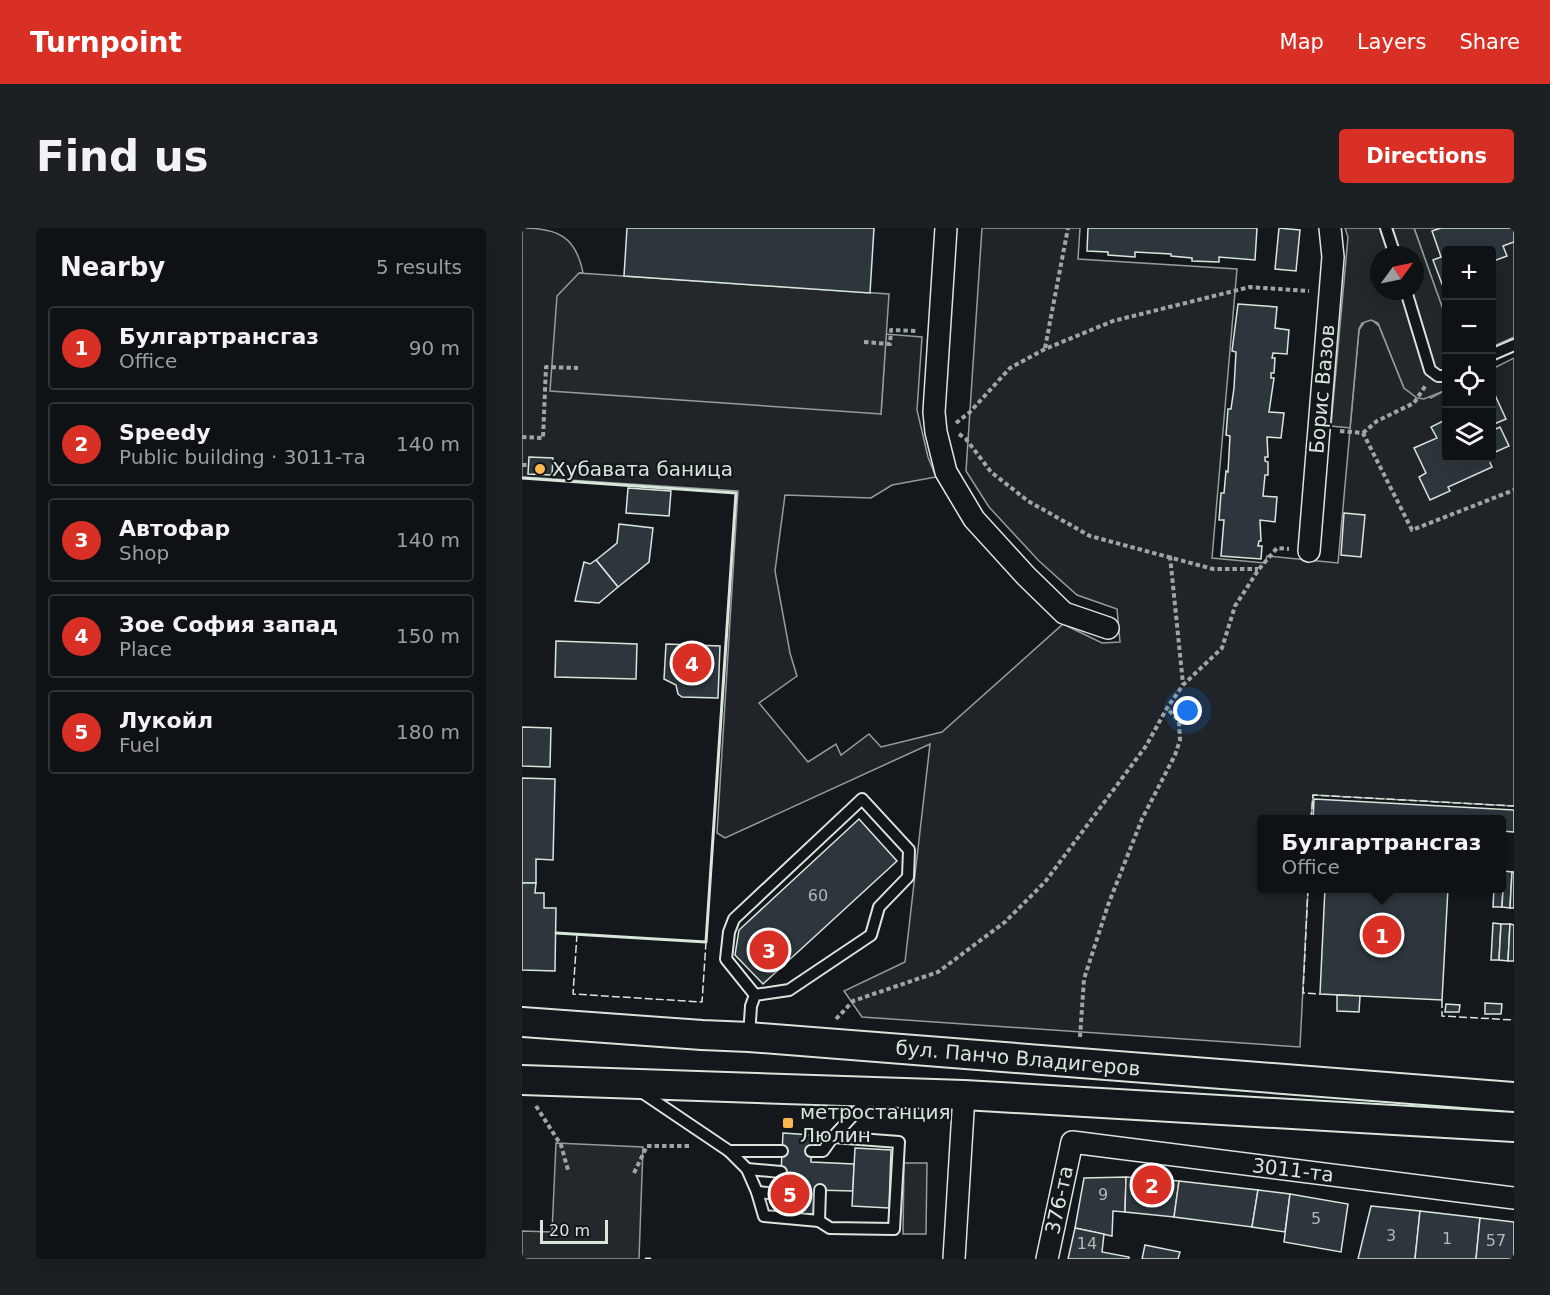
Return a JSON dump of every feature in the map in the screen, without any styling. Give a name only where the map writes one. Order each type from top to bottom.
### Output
[{"type":"main road","name":"бул. Панчо Владигеров","points":[[522,1022],[749,1037],[1514,1097]]},
{"type":"main road","name":"бул. Панчо Владигеров","points":[[528,1091],[629,1084],[964,1095],[1514,1127]]},
{"type":"street","points":[[946,228],[934,412],[943,430],[946,472],[974,519],[1026,576],[1064,613],[1108,628]]},
{"type":"street","name":"Борис Вазов","points":[[1309,551],[1331,293],[1333,257],[1330,228]]},
{"type":"street","points":[[954,1259],[964,1095]]},
{"type":"street","name":"3011-та","points":[[1072,1142],[1514,1198]]},
{"type":"street","name":"376-та","points":[[1047,1259],[1072,1142]]},
{"type":"lane","points":[[1386,228],[1392,246]]},
{"type":"lane","points":[[1409,300],[1428,365],[1434,374],[1442,375]]},
{"type":"lane","points":[[1493,354],[1514,345]]},
{"type":"lane","points":[[862,799],[909,849],[908,877],[879,907],[871,935],[789,990],[755,995],[726,959],[729,932],[734,919],[862,799]]},
{"type":"lane","points":[[749,1037],[751,1006],[755,995]]},
{"type":"lane","points":[[629,1084],[729,1151],[747,1169],[764,1216],[819,1221],[830,1228],[894,1229],[899,1142],[833,1137]]},
{"type":"lane","points":[[818,1155],[875,1092]]},
{"type":"lane","points":[[729,1151],[782,1151]]},
{"type":"lane","points":[[747,1169],[781,1172]]},
{"type":"lane","points":[[757,1192],[780,1194]]},
{"type":"lane","points":[[818,1194],[819,1221]]},
{"type":"path","points":[[1045,349],[1068,228]]},
{"type":"path","points":[[943,430],[970,412],[1010,368],[1045,349],[1113,321],[1250,287],[1331,293]]},
{"type":"path","points":[[864,342],[890,344],[891,330],[939,333]]},
{"type":"path","points":[[522,438],[543,438],[546,367],[578,368]]},
{"type":"path","points":[[1318,430],[1363,433],[1377,421],[1414,403],[1434,374]]},
{"type":"path","points":[[943,430],[966,439],[991,472],[1028,501],[1090,536],[1214,569],[1259,569]]},
{"type":"path","points":[[1363,433],[1412,530],[1514,490]]},
{"type":"path","points":[[522,465],[528,465]]},
{"type":"path","points":[[836,1019],[853,1000],[938,972],[1005,922],[1045,882],[1146,746],[1167,708],[1184,685],[1222,648],[1235,606],[1259,569],[1277,548],[1309,551]]},
{"type":"path","points":[[1170,556],[1184,685]]},
{"type":"path","points":[[1080,1037],[1084,979],[1108,905],[1142,819],[1175,755],[1180,740],[1179,721],[1167,708]]},
{"type":"path","points":[[528,1091],[561,1145],[568,1170]]},
{"type":"path","points":[[634,1173],[647,1146],[691,1146],[729,1151]]},
{"type":"shaded area","points":[[522,228],[555,232],[563,237],[570,243],[580,260],[583,273],[579,273],[881,414],[886,334],[922,337],[917,410],[928,457],[936,477],[892,485],[871,498],[785,495],[775,571],[790,653],[797,676],[759,703],[808,762],[836,744],[841,755],[869,734],[881,747],[942,732],[1063,624],[1102,643],[1120,642],[1117,609],[1077,595],[1039,561],[989,507],[966,471],[982,228],[1080,228],[1078,259],[1237,269],[1212,558],[1265,563],[1267,556],[1338,563],[1359,330],[1365,321],[1372,320],[1379,326],[1404,388],[1431,398],[1442,392],[1442,462],[1496,462],[1496,367],[1514,358],[1514,806],[1313,795],[1311,815],[1257,815],[1257,893],[1308,893],[1300,1047],[862,1017],[844,991],[905,962],[930,744],[725,838],[717,833],[738,491],[522,477]]},
{"type":"shaded area","points":[[1345,228],[1414,228],[1420,246],[1370,246],[1370,300],[1424,300],[1424,256],[1442,307],[1442,392],[1424,399],[1417,398],[1404,388],[1378,323],[1371,320],[1362,323],[1359,329],[1350,428],[1331,426],[1348,237]]},
{"type":"shaded area","points":[[1414,228],[1514,228],[1514,337],[1496,345],[1496,246],[1442,246],[1442,307],[1424,256],[1424,246],[1420,246]]},
{"type":"shaded area","points":[[579,273],[889,294],[881,414],[550,391],[557,296]]},
{"type":"shaded area","points":[[556,1143],[643,1147],[639,1259],[522,1259],[522,1231],[552,1232]]},
{"type":"shaded area","points":[[904,1163],[927,1163],[926,1234],[903,1234]]},
{"type":"building","points":[[627,228],[874,228],[870,293],[624,276]]},
{"type":"building","points":[[1088,228],[1257,228],[1255,260],[1219,257],[1219,262],[1192,261],[1192,258],[1171,256],[1171,254],[1135,252],[1135,257],[1087,251]]},
{"type":"building","points":[[1279,228],[1300,230],[1296,271],[1275,269]]},
{"type":"building","points":[[1441,228],[1514,228],[1514,242],[1503,246],[1507,256],[1496,260],[1496,246],[1442,246],[1442,284],[1433,260],[1441,257],[1432,231]]},
{"type":"building","points":[[1238,304],[1277,307],[1275,328],[1289,330],[1287,354],[1273,353],[1272,358],[1275,358],[1274,373],[1271,373],[1271,378],[1274,378],[1269,412],[1284,413],[1281,438],[1267,437],[1268,457],[1265,457],[1265,461],[1268,462],[1268,475],[1265,475],[1263,496],[1277,497],[1275,522],[1260,520],[1261,541],[1258,546],[1262,546],[1261,559],[1221,556],[1224,520],[1219,520],[1221,493],[1224,493],[1226,471],[1228,472],[1230,436],[1226,435],[1228,409],[1231,409],[1234,388],[1236,352],[1232,351]]},
{"type":"building","points":[[1496,397],[1506,419],[1496,423]]},
{"type":"building","points":[[1442,422],[1442,462],[1490,462],[1492,467],[1448,487],[1450,491],[1430,500],[1419,477],[1426,473],[1414,448],[1437,438],[1431,427]]},
{"type":"building","points":[[1500,427],[1509,446],[1496,452],[1496,429]]},
{"type":"building","name":"Хубавата баница","points":[[529,457],[553,458],[552,475],[528,474]]},
{"type":"building","points":[[628,488],[671,491],[669,516],[626,513]]},
{"type":"building","points":[[1344,513],[1365,515],[1361,557],[1341,555]]},
{"type":"building","points":[[619,524],[653,528],[649,562],[618,587],[596,560],[617,543]]},
{"type":"building","points":[[596,560],[618,587],[599,603],[575,601],[584,562],[590,564]]},
{"type":"building","points":[[556,641],[637,644],[636,679],[555,677]]},
{"type":"building","points":[[666,644],[720,646],[718,698],[682,697],[678,694],[676,685],[664,679]]},
{"type":"building","points":[[522,727],[551,728],[550,767],[522,766]]},
{"type":"building","points":[[522,778],[555,779],[553,860],[536,859],[536,883],[522,883]]},
{"type":"building","points":[[1314,799],[1514,810],[1514,832],[1506,831],[1506,815],[1313,815]]},
{"type":"building","points":[[859,819],[897,861],[763,984],[735,955],[739,930]]},
{"type":"building","points":[[1506,871],[1512,872],[1510,908],[1502,907],[1503,893],[1506,893]]},
{"type":"building","points":[[1512,872],[1514,872],[1514,908],[1510,908]]},
{"type":"building","points":[[522,883],[536,883],[535,893],[544,893],[544,908],[556,908],[555,971],[522,970]]},
{"type":"building","points":[[1325,893],[1448,893],[1442,1000],[1320,994]]},
{"type":"building","points":[[1494,893],[1503,893],[1502,907],[1493,907]]},
{"type":"building","points":[[1493,923],[1501,924],[1499,960],[1491,960]]},
{"type":"building","points":[[1501,924],[1510,924],[1508,961],[1499,960]]},
{"type":"building","points":[[1510,924],[1514,925],[1514,961],[1508,961]]},
{"type":"building","points":[[1337,995],[1360,996],[1359,1012],[1337,1011]]},
{"type":"building","points":[[1485,1003],[1502,1004],[1501,1014],[1485,1014]]},
{"type":"building","points":[[1446,1004],[1460,1005],[1459,1012],[1445,1012]]},
{"type":"building","points":[[783,1133],[812,1135],[811,1162],[854,1164],[853,1191],[815,1190],[814,1214],[779,1213]]},
{"type":"building","points":[[855,1148],[891,1150],[889,1208],[852,1206]]},
{"type":"building","points":[[1126,1177],[1125,1212],[1113,1211],[1112,1236],[1075,1228],[1084,1178]]},
{"type":"building","points":[[1126,1177],[1179,1181],[1174,1217],[1125,1212]]},
{"type":"building","points":[[1179,1181],[1258,1190],[1252,1227],[1174,1217]]},
{"type":"building","points":[[1258,1190],[1290,1194],[1285,1232],[1252,1227]]},
{"type":"building","points":[[1290,1194],[1348,1204],[1341,1252],[1284,1242]]},
{"type":"building","points":[[1371,1206],[1420,1211],[1415,1259],[1358,1259]]},
{"type":"building","points":[[1420,1211],[1480,1218],[1476,1259],[1415,1259]]},
{"type":"building","points":[[1480,1218],[1514,1222],[1514,1259],[1476,1259]]},
{"type":"building","points":[[1075,1228],[1104,1234],[1102,1252],[1129,1257],[1129,1259],[1068,1259]]},
{"type":"building","points":[[1145,1245],[1180,1252],[1178,1259],[1142,1259]]},
{"type":"fence","points":[[1311,815],[1313,795],[1514,806]]},
{"type":"fence","points":[[1308,893],[1303,993],[1320,994]]},
{"type":"fence","points":[[577,934],[573,994],[702,1002],[706,942]]},
{"type":"fence","points":[[1442,1000],[1442,1016],[1514,1020]]},
{"type":"wall","points":[[522,478],[736,493],[706,942],[556,933]]},
{"type":"place","name":"Хубавата баница","points":[[540,469]]},
{"type":"place","name":"Зое София запад","points":[[692,663]]},
{"type":"place","name":"Булгартрансгаз","points":[[1382,935]]},
{"type":"place","name":"Автофар","points":[[769,950]]},
{"type":"place","name":"метростанция Люлин","points":[[788,1123]]},
{"type":"place","name":"Speedy","points":[[1152,1185]]},
{"type":"place","name":"Лукойл","points":[[790,1194]]}]
